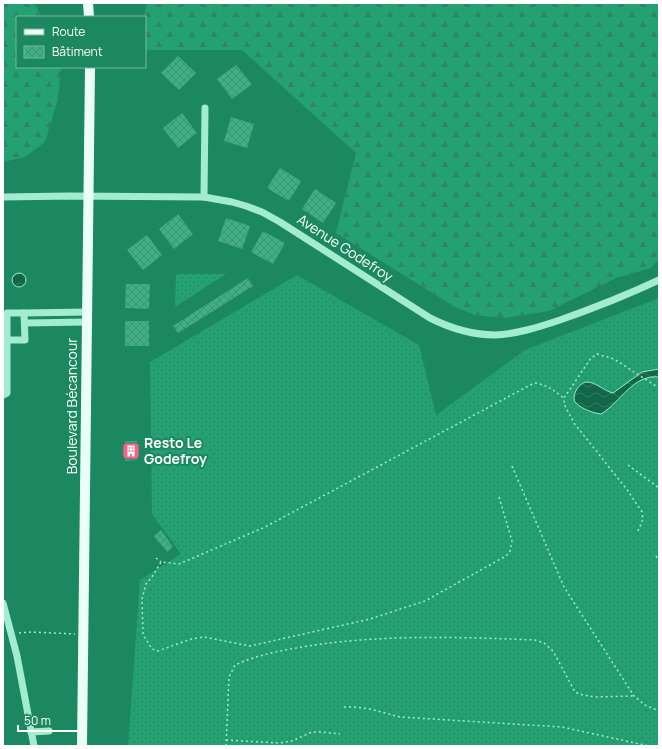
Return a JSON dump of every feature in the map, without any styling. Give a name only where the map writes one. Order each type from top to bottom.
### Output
[{"type":"main road","points":[[88,3],[89,16]]},
{"type":"main road","name":"Boulevard Bécancour","points":[[82,746],[90,68]]},
{"type":"street","points":[[204,197],[205,108]]},
{"type":"street","name":"Avenue Godefroy","points":[[3,197],[204,197],[232,202],[267,214],[307,238],[423,314],[450,327],[488,335],[529,329],[598,306],[659,280]]},
{"type":"street","points":[[3,395],[7,393],[7,313],[87,317]]},
{"type":"street","points":[[7,340],[25,340],[24,313]]},
{"type":"street","points":[[24,323],[87,317]]},
{"type":"street","points":[[3,603],[17,656],[34,746]]},
{"type":"street","points":[[31,732],[49,731]]},
{"type":"path","points":[[638,531],[643,520],[642,512],[628,491],[574,423],[564,404],[564,398],[591,358],[597,354],[614,359],[659,388]]},
{"type":"path","points":[[156,558],[161,562],[179,564],[265,527],[534,383],[542,383],[548,386],[564,398]]},
{"type":"path","points":[[628,465],[659,488]]},
{"type":"path","points":[[512,466],[564,587],[634,696],[645,705],[659,711]]},
{"type":"path","points":[[161,562],[146,584],[142,599],[143,635],[152,649],[158,651],[191,639],[204,637],[250,646],[370,619],[425,601],[506,556],[510,551],[512,541],[499,497]]},
{"type":"path","points":[[656,556],[659,561]]},
{"type":"path","points":[[17,633],[31,632],[75,634]]},
{"type":"path","points":[[226,746],[229,677],[235,665],[266,654],[324,644],[433,636],[535,640],[544,642],[553,652],[575,692],[595,697],[634,696]]},
{"type":"path","points":[[344,707],[370,709],[400,717],[562,727],[649,746]]},
{"type":"path","points":[[226,740],[279,743],[292,741],[312,732],[340,734]]},
{"type":"green space","points":[[3,3],[34,3],[41,16],[16,16],[16,68],[61,68],[58,99],[45,142],[25,157],[3,162]]},
{"type":"green space","points":[[147,3],[659,3],[659,259],[651,268],[616,278],[549,311],[505,318],[475,315],[455,307],[336,233],[356,153],[242,50],[146,50],[146,16],[144,16]]},
{"type":"green space","points":[[176,274],[226,274],[175,307]]},
{"type":"green space","points":[[297,275],[419,345],[436,415],[525,350],[659,298],[659,746],[128,746],[140,580],[181,554],[152,514],[150,362]]},
{"type":"water","points":[[16,273],[22,273],[26,277],[26,283],[22,287],[16,287],[12,283],[12,277]]},
{"type":"water","points":[[659,369],[659,377],[650,377],[634,384],[601,414],[584,409],[574,400],[576,390],[581,384],[587,382],[594,383],[613,393],[642,372]]},
{"type":"building","points":[[178,56],[196,73],[179,90],[161,73]]},
{"type":"building","points":[[236,65],[252,84],[232,99],[217,79]]},
{"type":"building","points":[[182,113],[197,133],[178,148],[163,128]]},
{"type":"building","points":[[231,117],[254,124],[247,148],[224,141]]},
{"type":"building","points":[[280,168],[301,181],[289,201],[267,188]]},
{"type":"building","points":[[315,189],[336,203],[323,223],[302,209]]},
{"type":"building","points":[[178,214],[193,234],[174,249],[159,229]]},
{"type":"building","points":[[226,218],[250,226],[242,249],[218,241]]},
{"type":"building","points":[[263,231],[285,243],[273,264],[251,252]]},
{"type":"building","points":[[147,235],[162,255],[143,270],[127,250]]},
{"type":"building","points":[[248,278],[253,286],[178,333],[173,326]]},
{"type":"building","points":[[126,284],[150,284],[149,309],[125,308]]},
{"type":"building","points":[[125,321],[149,321],[149,346],[125,346]]},
{"type":"building","name":"Resto Le Godefroy","points":[[125,441],[137,441],[137,460],[125,461]]},
{"type":"building","points":[[161,530],[173,547],[167,552],[154,536]]},
{"type":"place","name":"Resto Le Godefroy","points":[[131,451]]}]
